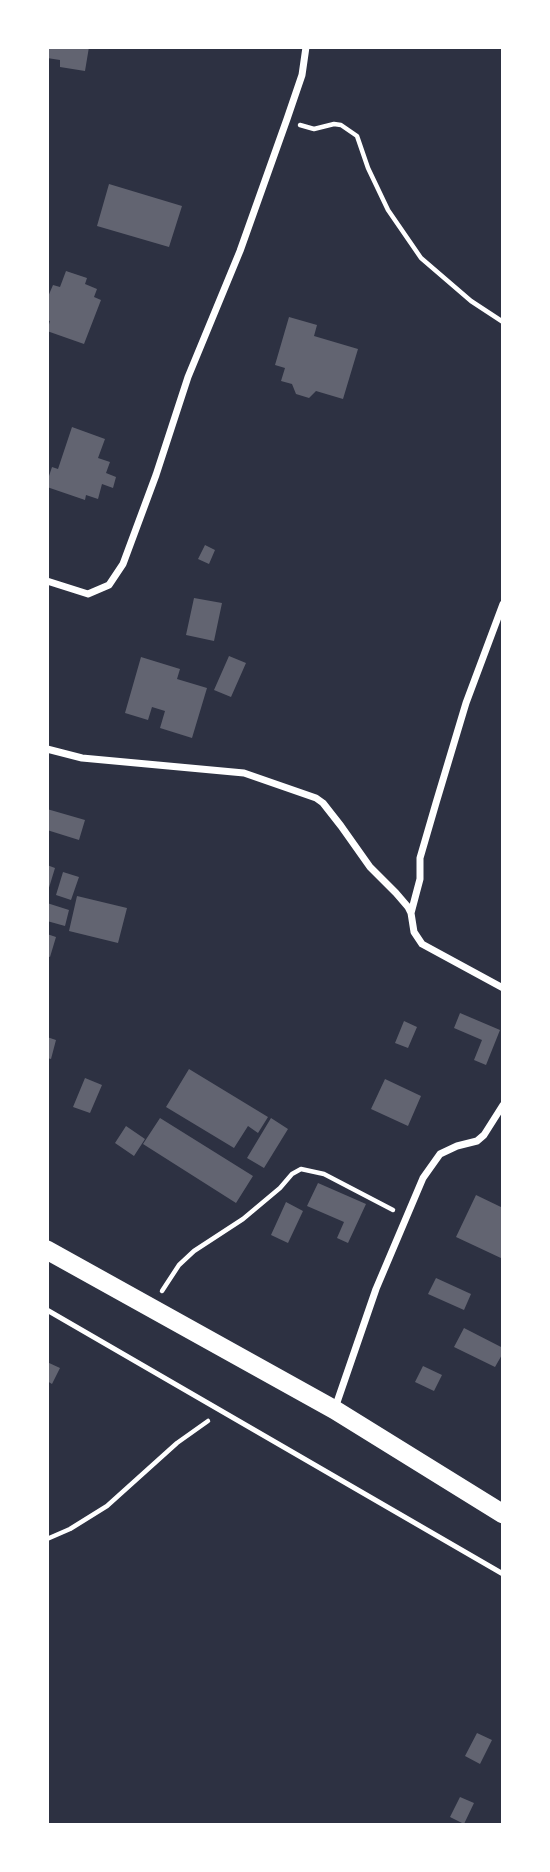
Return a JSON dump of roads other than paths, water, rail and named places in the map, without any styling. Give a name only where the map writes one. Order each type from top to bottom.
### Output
[{"type":"highway","points":[[47,1250],[334,1410],[503,1514]]},
{"type":"street","points":[[47,581],[88,594],[109,585],[123,564],[188,377],[240,251],[287,120],[302,75],[306,47]]},
{"type":"street","points":[[503,604],[466,703],[436,803],[420,858],[420,878],[411,913],[414,932],[422,944],[503,988]]},
{"type":"street","points":[[47,749],[82,758],[244,773],[316,798],[335,818],[370,867],[396,893],[411,913]]},
{"type":"street","points":[[334,1410],[376,1289],[423,1178],[440,1154],[477,1141],[484,1135],[503,1105]]},
{"type":"lane","points":[[47,1310],[503,1574]]}]
